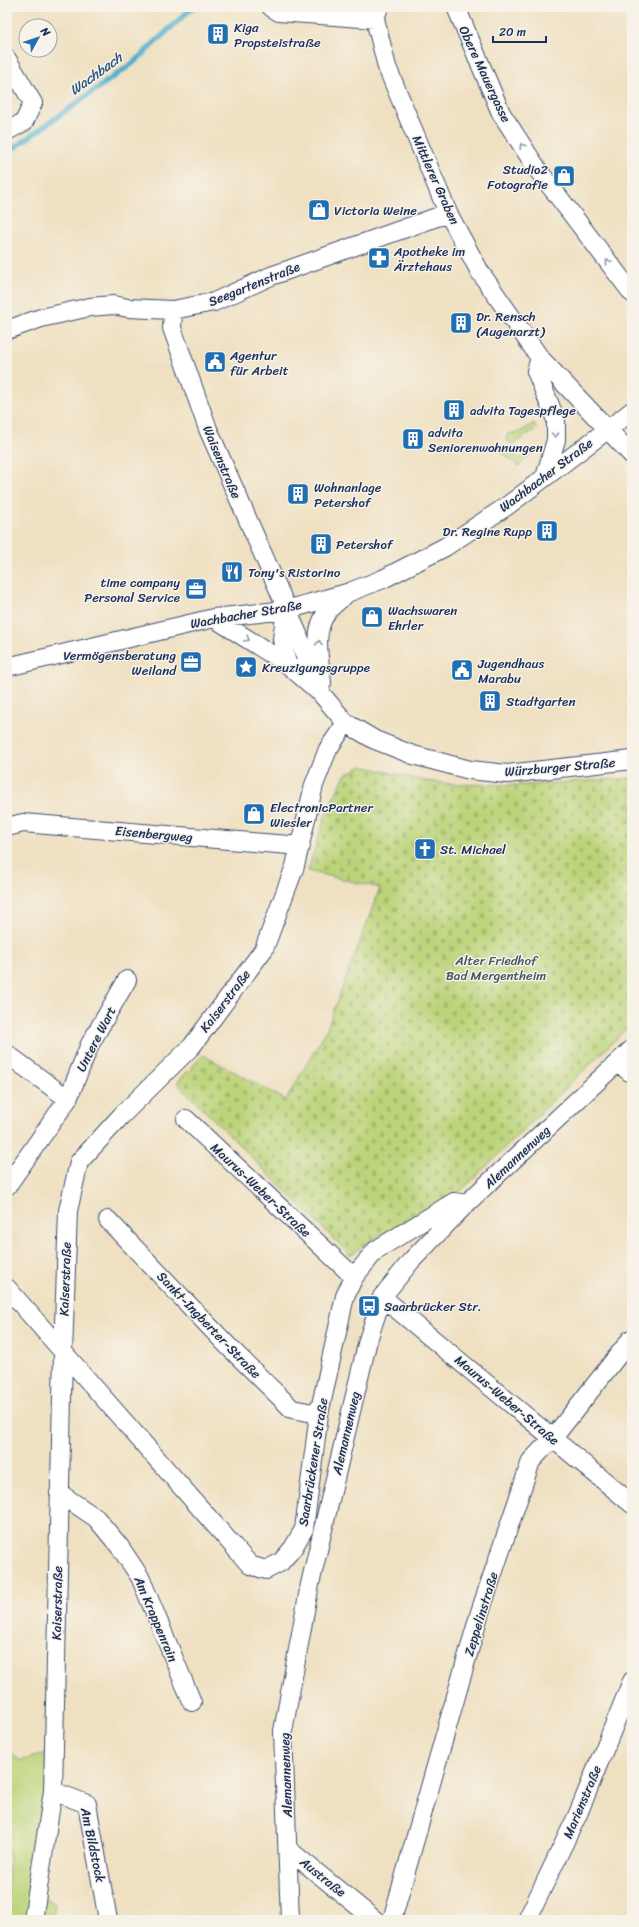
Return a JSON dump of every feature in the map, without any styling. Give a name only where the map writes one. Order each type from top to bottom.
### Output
[{"type":"street","points":[[271,7],[279,12],[377,13]]},
{"type":"street","name":"Obere Mauergasse","points":[[456,7],[501,113],[538,170],[632,293]]},
{"type":"street","name":"Mittlerer Graben","points":[[377,13],[387,67],[448,213],[480,272],[540,358],[632,455]]},
{"type":"street","points":[[7,59],[33,103],[24,122],[7,131]]},
{"type":"street","name":"Seegartenstraße","points":[[7,330],[41,318],[90,307],[114,305],[128,308],[173,310],[214,302],[271,276],[448,213]]},
{"type":"street","name":"Waisenstraße","points":[[173,310],[172,328],[208,429],[286,610]]},
{"type":"street","points":[[540,358],[536,371],[556,420],[556,440],[545,477]]},
{"type":"street","name":"Wachbacher Straße","points":[[7,667],[214,618],[286,610],[347,593],[383,579],[445,547],[507,506],[632,411]]},
{"type":"street","points":[[324,696],[318,643],[322,620],[328,611],[347,593]]},
{"type":"street","points":[[286,610],[282,639],[287,664]]},
{"type":"street","name":"Würzburger Straße","points":[[286,610],[324,696],[346,723],[375,740],[413,755],[470,770],[507,774],[632,760]]},
{"type":"street","points":[[214,618],[287,664],[324,696]]},
{"type":"street","name":"Kaiserstraße","points":[[33,1920],[53,1791],[62,1353],[68,1211],[79,1162],[121,1116],[192,1046],[264,949],[301,846],[314,785],[328,749],[346,723]]},
{"type":"street","name":"Eisenbergweg","points":[[7,827],[23,823],[301,846]]},
{"type":"street","name":"Untere Wart","points":[[7,1186],[68,1099],[90,1044],[127,980]]},
{"type":"street","name":"Alemannenweg","points":[[290,1920],[289,1850],[283,1731],[310,1584],[368,1340],[382,1297],[411,1261],[466,1204],[632,1049]]},
{"type":"street","points":[[7,1054],[68,1099]]},
{"type":"street","points":[[618,1063],[632,1074]]},
{"type":"street","name":"Maurus-Weber-Straße","points":[[186,1119],[354,1277]]},
{"type":"street","name":"Saarbrückener Straße","points":[[7,1288],[62,1353],[250,1565],[266,1570],[281,1562],[304,1529],[319,1414],[345,1296],[354,1277],[376,1250],[454,1202],[466,1204]]},
{"type":"street","name":"Sankt-Ingberter-Straße","points":[[108,1220],[227,1345],[292,1409],[319,1414]]},
{"type":"street","name":"Maurus-Weber-Straße","points":[[382,1297],[632,1504]]},
{"type":"street","name":"Zeppelinstraße","points":[[392,1920],[480,1612],[531,1461],[553,1438],[630,1338]]},
{"type":"street","name":"Am Krappenrain","points":[[59,1493],[96,1518],[120,1547],[140,1577],[192,1702]]},
{"type":"street","name":"Marienstraße","points":[[527,1920],[578,1814],[632,1681]]},
{"type":"street","name":"Am Bildstock","points":[[53,1791],[87,1804],[108,1920]]},
{"type":"street","name":"Austraße","points":[[289,1850],[375,1920]]},
{"type":"green space","points":[[534,423],[536,428],[517,442],[512,444],[506,440],[508,434],[520,432]]},
{"type":"green space","points":[[498,444],[520,458],[530,451],[533,453],[519,466],[496,448]]},
{"type":"green space","name":"Alter Friedhof Bad Mergentheim","points":[[362,766],[425,781],[449,784],[525,785],[632,778],[632,1023],[461,1191],[372,1240],[350,1255],[177,1083],[203,1055],[286,1100],[326,1031],[380,888],[308,871],[326,813],[345,775]]},
{"type":"green space","points":[[7,1749],[20,1761],[55,1751],[37,1893],[55,1904],[53,1920],[7,1920],[9,1850],[7,1849]]},
{"type":"waterway","name":"Wachbach","points":[[7,153],[133,63],[193,7]]},
{"type":"place","name":"Kiga Propsteistraße","points":[[218,34]]},
{"type":"place","name":"Studio2 Fotografie","points":[[564,176]]},
{"type":"place","name":"Victoria Weine","points":[[319,210]]},
{"type":"place","name":"Apotheke im Ärztehaus","points":[[379,258]]},
{"type":"place","name":"Dr. Rensch (Augenarzt)","points":[[461,323]]},
{"type":"place","name":"Agentur für Arbeit","points":[[215,362]]},
{"type":"place","name":"advita Tagespflege","points":[[454,410]]},
{"type":"place","name":"advita Seniorenwohnungen","points":[[413,439]]},
{"type":"place","name":"Wohnanlage Petershof","points":[[298,494]]},
{"type":"place","name":"Dr. Regine Rupp","points":[[547,531]]},
{"type":"place","name":"Petershof","points":[[321,544]]},
{"type":"place","name":"Tony's Ristorino","points":[[232,572]]},
{"type":"place","name":"time company Personal Service","points":[[196,589]]},
{"type":"place","name":"Wachswaren Ehrler","points":[[372,617]]},
{"type":"place","name":"Vermögensberatung Weiland","points":[[191,662]]},
{"type":"place","name":"Kreuzigungsgruppe","points":[[246,667]]},
{"type":"place","name":"Jugendhaus Marabu","points":[[462,670]]},
{"type":"place","name":"Stadtgarten","points":[[490,701]]},
{"type":"place","name":"ElectronicPartner Wiesler","points":[[254,814]]},
{"type":"place","name":"St. Michael","points":[[425,849]]},
{"type":"place","name":"Saarbrücker Str.","points":[[369,1306]]}]
